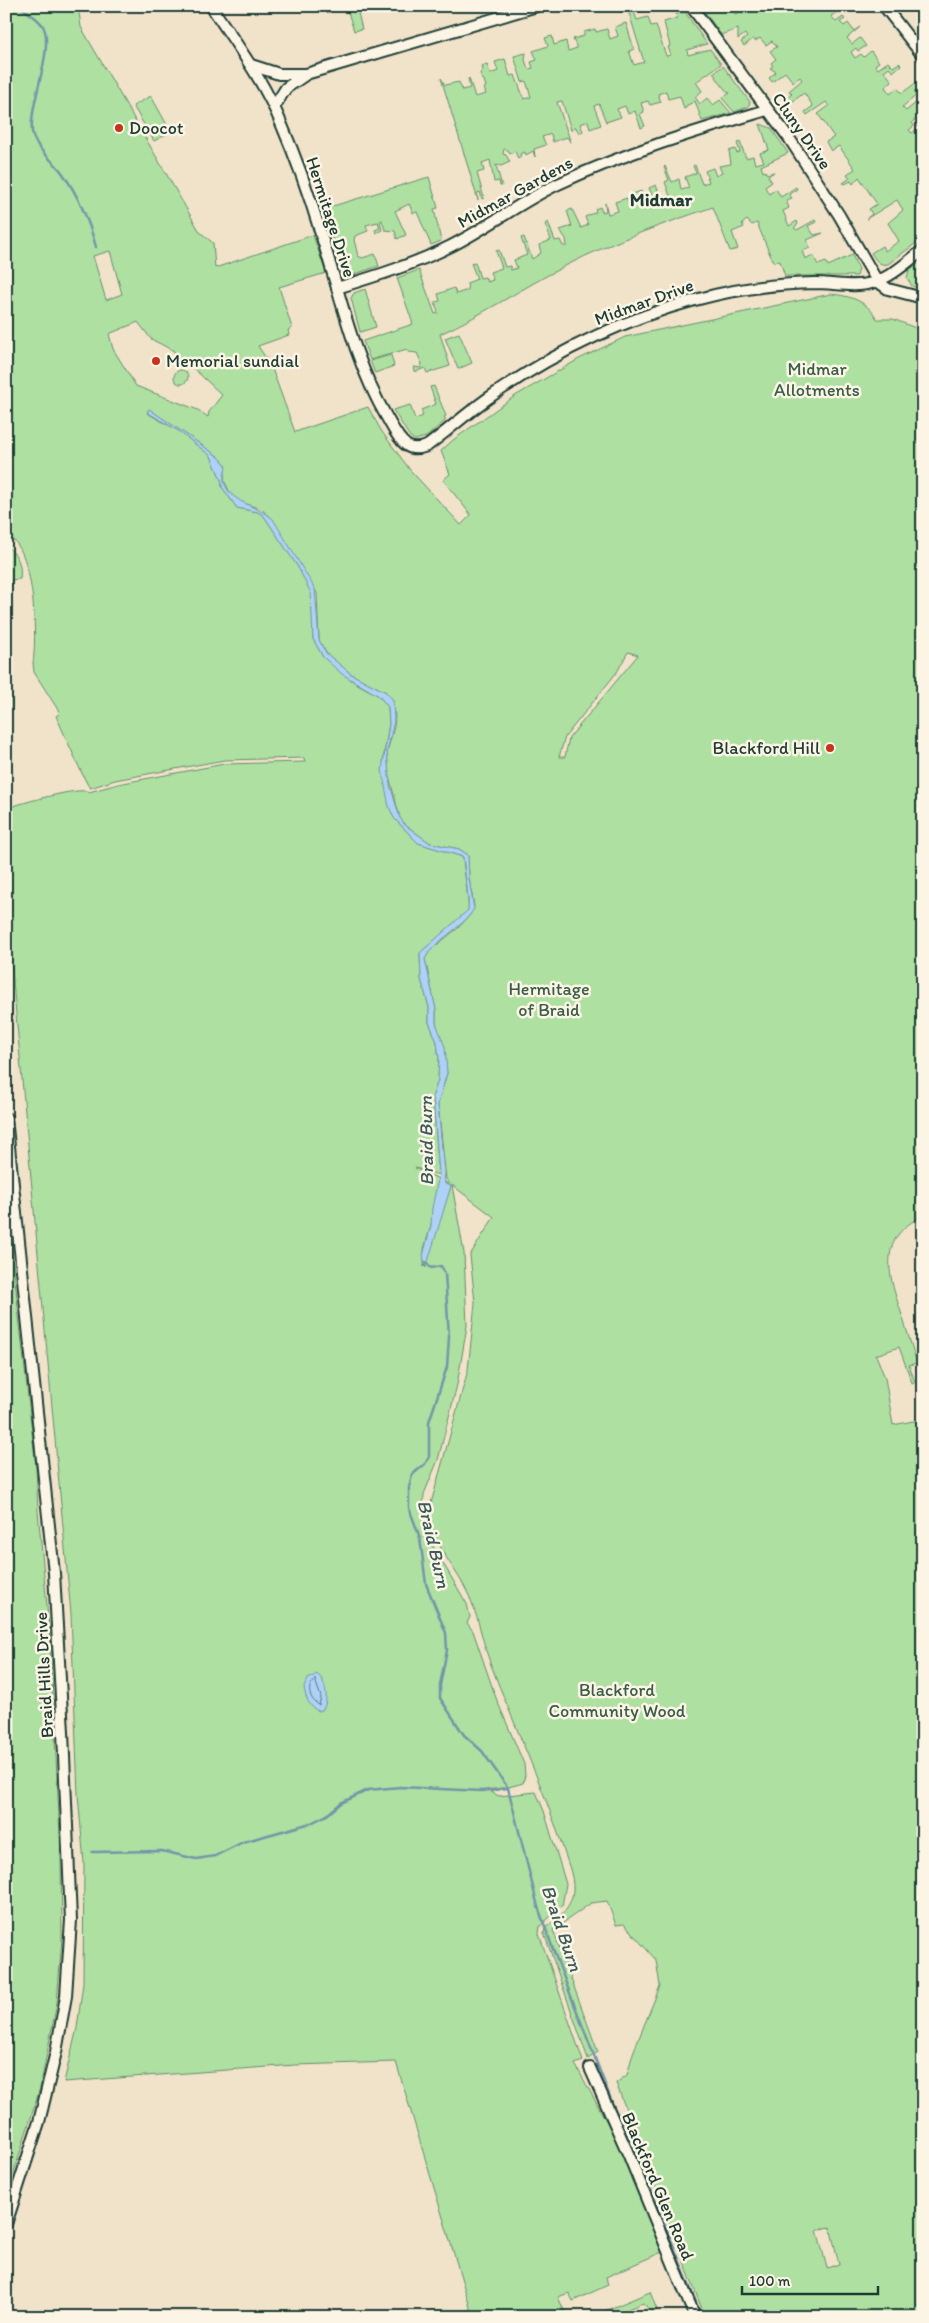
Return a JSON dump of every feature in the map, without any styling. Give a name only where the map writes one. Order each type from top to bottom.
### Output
[{"type":"street","name":"Hermitage Drive","points":[[211,6],[251,66],[274,107],[308,192],[354,343],[372,390],[405,444]]},
{"type":"street","points":[[251,66],[279,74],[306,74],[512,10],[537,6]]},
{"type":"street","name":"Cluny Drive","points":[[692,6],[824,192],[877,281]]},
{"type":"street","points":[[884,6],[923,56]]},
{"type":"street","points":[[274,107],[286,88],[306,74]]},
{"type":"street","name":"Midmar Gardens","points":[[337,288],[401,267],[445,249],[526,200],[596,168],[671,140],[767,110]]},
{"type":"street","points":[[923,250],[892,273],[877,281],[888,289],[923,298]]},
{"type":"street","name":"Midmar Drive","points":[[405,444],[417,449],[425,447],[486,400],[540,366],[597,336],[666,309],[708,297],[766,286],[816,283],[864,285],[877,281]]},
{"type":"street","name":"Braid Hills Drive","points":[[6,1118],[56,1602],[71,1920],[66,1996],[54,2061],[39,2122],[6,2224]]},
{"type":"street","name":"Blackford Glen Road","points":[[590,2068],[630,2158],[695,2317]]},
{"type":"green space","points":[[6,6],[76,6],[79,12],[81,27],[200,232],[213,243],[215,268],[313,235],[326,273],[279,287],[292,328],[288,330],[289,335],[258,346],[271,366],[295,432],[368,407],[382,432],[410,470],[461,525],[471,515],[443,480],[450,474],[441,451],[453,440],[515,396],[579,359],[625,337],[831,294],[845,296],[858,301],[868,308],[877,319],[893,319],[923,331],[923,1216],[908,1225],[898,1235],[892,1246],[890,1258],[892,1284],[917,1363],[909,1365],[915,1382],[912,1383],[899,1347],[876,1355],[885,1378],[893,1425],[913,1421],[923,1425],[923,2317],[705,2317],[616,2083],[627,2075],[633,2053],[660,1986],[656,1960],[624,1924],[616,1925],[607,1901],[591,1903],[553,1930],[598,2052],[588,2059],[544,1933],[545,1928],[560,1916],[570,1902],[573,1884],[569,1867],[546,1800],[491,1665],[472,1603],[460,1578],[440,1547],[432,1522],[430,1507],[468,1370],[475,1303],[470,1255],[494,1217],[452,1185],[464,1253],[467,1326],[457,1385],[438,1460],[424,1494],[423,1509],[430,1541],[467,1604],[470,1617],[467,1623],[473,1631],[496,1698],[524,1764],[525,1775],[523,1783],[491,1792],[499,1796],[536,1792],[544,1811],[566,1884],[562,1906],[540,1926],[539,1934],[583,2061],[575,2064],[614,2135],[662,2252],[606,2277],[608,2285],[573,2301],[569,2293],[558,2297],[567,2317],[473,2317],[396,2062],[295,2065],[64,2082],[77,2028],[83,1983],[84,1863],[78,1795],[71,1614],[6,905],[6,808],[62,793],[74,791],[89,792],[118,784],[224,764],[305,762],[304,758],[224,760],[115,780],[90,788],[56,716],[60,713],[34,672],[34,613],[28,573],[23,555],[16,542],[6,535]],"holes":[[[110,251],[122,294],[106,300],[93,256]],[[138,322],[151,339],[174,351],[176,364],[185,364],[192,367],[222,395],[209,412],[208,417],[198,410],[136,386],[113,349],[109,334]],[[149,409],[219,457],[226,465],[224,480],[231,495],[241,502],[263,510],[317,593],[319,640],[326,653],[351,674],[386,692],[395,715],[394,727],[387,752],[389,776],[400,818],[405,825],[430,843],[459,849],[468,855],[469,878],[474,906],[470,915],[458,928],[428,952],[425,959],[447,1073],[438,1104],[446,1179],[450,1184],[445,1182],[445,1184],[451,1186],[424,1267],[424,1249],[431,1225],[439,1179],[415,1168],[439,1175],[433,1095],[438,1080],[439,1059],[437,1042],[429,1022],[429,1007],[421,979],[420,953],[468,911],[463,857],[418,843],[394,818],[383,760],[389,724],[388,707],[379,696],[354,682],[323,657],[313,639],[312,593],[298,567],[264,516],[258,512],[237,508],[222,487],[222,482],[211,456],[177,430],[147,413]],[[628,652],[638,655],[569,738],[565,757],[559,757],[565,737],[617,672]],[[830,2227],[839,2264],[827,2268],[817,2230]]]},
{"type":"green space","points":[[346,6],[367,6],[368,10],[358,13],[362,29],[354,31]]},
{"type":"green space","points":[[701,6],[734,6],[732,7],[735,14],[754,10],[754,6],[836,6],[839,11],[831,16],[836,22],[843,17],[845,19],[840,22],[844,26],[848,23],[854,31],[860,27],[847,38],[852,44],[860,38],[866,46],[858,51],[856,48],[851,52],[855,58],[861,54],[864,57],[871,51],[879,62],[875,65],[878,69],[888,62],[893,67],[899,63],[901,65],[893,72],[889,67],[884,71],[892,81],[885,87],[890,94],[897,88],[902,93],[917,82],[920,86],[914,91],[917,95],[902,107],[906,111],[918,101],[920,103],[916,107],[922,115],[912,122],[914,126],[909,130],[912,133],[923,124],[923,238],[888,264],[882,264],[876,260],[871,253],[882,246],[885,251],[899,241],[888,223],[903,210],[897,200],[866,219],[872,214],[869,209],[877,204],[859,177],[853,184],[851,181],[843,183],[850,178],[847,174],[855,169],[839,146],[831,151],[826,142],[834,137],[818,114],[829,106],[826,102],[807,115],[805,112],[813,106],[804,93],[789,104],[785,99],[792,94],[789,91],[802,80],[800,77],[793,82],[785,72],[772,82],[769,78],[776,72],[770,68],[773,66],[771,63],[776,59],[770,51],[777,47],[772,41],[766,45],[760,38],[755,41],[753,39],[744,46],[741,42],[747,37],[745,34],[738,39],[738,29],[721,35]]},
{"type":"green space","points":[[634,12],[637,20],[648,17],[651,26],[656,25],[666,56],[671,55],[664,22],[677,18],[676,14],[685,12],[707,44],[687,50],[688,55],[710,49],[721,64],[696,82],[702,91],[695,97],[700,104],[707,98],[713,105],[720,100],[731,113],[702,121],[695,101],[684,109],[680,96],[668,99],[666,91],[658,94],[661,102],[650,105],[648,101],[641,103],[644,112],[640,114],[645,126],[641,128],[635,111],[628,114],[625,106],[617,109],[621,117],[606,122],[599,104],[594,106],[601,125],[590,129],[588,121],[580,124],[583,131],[579,133],[575,126],[571,130],[562,101],[557,102],[571,143],[567,137],[553,142],[551,134],[542,137],[546,145],[534,149],[535,157],[533,151],[526,155],[525,152],[520,154],[521,157],[518,159],[515,151],[510,154],[508,150],[504,149],[503,154],[506,155],[510,162],[501,166],[496,165],[502,186],[500,186],[499,181],[494,182],[490,160],[482,163],[484,171],[477,173],[484,198],[482,199],[480,192],[477,193],[478,200],[441,78],[445,85],[459,82],[462,90],[470,88],[469,78],[475,97],[486,94],[484,80],[482,80],[480,73],[483,70],[482,66],[487,64],[490,74],[498,71],[495,62],[505,59],[510,76],[515,75],[524,99],[531,97],[526,81],[522,82],[514,56],[526,53],[525,60],[528,69],[533,68],[531,62],[537,60],[533,51],[548,46],[545,38],[552,36],[554,45],[566,41],[568,51],[577,48],[573,39],[584,36],[584,32],[595,29],[596,32],[607,29],[610,39],[618,36],[615,27],[626,23],[634,49],[629,51],[634,65],[644,62],[629,13]]},
{"type":"green space","points":[[723,66],[750,102],[748,107],[734,112],[722,98],[730,93],[727,92],[713,73]]},
{"type":"green space","points":[[151,96],[171,132],[154,141],[133,106]]},
{"type":"green space","points":[[760,124],[771,128],[788,153],[761,166],[763,172],[765,171],[767,174],[774,172],[768,176],[772,182],[765,187],[769,194],[776,189],[781,197],[796,187],[797,189],[789,194],[792,198],[786,200],[789,208],[783,211],[789,226],[797,221],[798,224],[794,228],[797,230],[815,220],[816,222],[808,226],[814,235],[823,233],[807,240],[810,248],[802,251],[805,259],[813,255],[818,265],[826,262],[828,266],[852,255],[859,269],[857,276],[785,276],[780,261],[773,262],[757,223],[752,225],[747,220],[742,224],[744,227],[732,232],[738,249],[730,251],[713,207],[639,233],[585,256],[440,334],[450,366],[427,373],[425,368],[415,372],[414,367],[421,368],[422,364],[417,353],[408,352],[407,349],[370,360],[363,341],[413,324],[397,278],[419,270],[435,314],[438,313],[435,302],[440,301],[438,294],[454,288],[456,294],[468,290],[467,283],[477,279],[471,263],[475,262],[480,278],[485,277],[487,282],[493,280],[490,272],[502,268],[496,251],[499,250],[505,267],[510,266],[511,270],[517,268],[514,260],[527,255],[521,238],[524,237],[532,259],[541,253],[539,245],[551,240],[545,224],[548,222],[555,241],[560,240],[563,246],[567,246],[566,239],[560,230],[572,226],[567,211],[572,209],[581,228],[588,225],[585,217],[596,212],[595,209],[600,207],[602,212],[606,211],[605,203],[608,214],[618,211],[615,202],[627,198],[629,206],[633,204],[630,195],[641,191],[646,202],[654,200],[649,188],[656,185],[661,199],[670,196],[665,182],[669,180],[665,166],[672,182],[679,179],[681,190],[689,188],[685,177],[696,173],[693,166],[695,165],[702,184],[709,182],[705,171],[713,168],[716,176],[722,173],[719,166],[731,164],[729,151],[735,149],[737,153],[740,152],[737,143],[740,142],[746,158],[753,156],[755,164],[764,162],[760,153],[769,150]]},
{"type":"green space","points":[[429,177],[438,208],[434,209],[441,241],[431,245],[417,212],[413,213],[409,204],[395,211],[406,235],[397,239],[395,231],[385,230],[382,220],[380,221],[382,230],[376,233],[375,230],[380,228],[378,222],[366,225],[368,231],[355,236],[354,240],[358,256],[362,258],[375,254],[379,266],[352,275],[343,273],[323,209]]},
{"type":"green space","points":[[922,261],[923,289],[912,286],[907,278],[909,270]]},
{"type":"green space","points":[[365,289],[376,327],[360,332],[351,298],[354,293]]},
{"type":"green space","points":[[459,333],[472,363],[458,369],[445,338]]},
{"type":"green space","points":[[391,355],[394,366],[375,373],[370,361]]},
{"type":"green space","points":[[178,370],[184,370],[188,377],[184,384],[178,384],[174,380],[174,374]]},
{"type":"green space","points":[[434,386],[446,420],[426,437],[415,440],[410,437],[393,410],[410,405],[415,419],[423,416],[421,410],[436,404],[430,387]]},
{"type":"green space","points":[[6,546],[16,556],[20,569],[20,579],[11,580],[11,709],[6,704]]},
{"type":"green space","points":[[6,1200],[36,1468],[38,1511],[50,1638],[61,1856],[62,1938],[57,2003],[40,2088],[6,2198]]},
{"type":"green space","points":[[650,2292],[657,2310],[652,2313],[643,2303],[613,2315],[613,2317],[590,2317]]},
{"type":"water","points":[[149,409],[219,457],[226,465],[224,481],[231,494],[273,519],[315,589],[319,640],[326,653],[351,674],[386,692],[393,700],[394,721],[387,752],[390,785],[400,818],[405,825],[430,843],[459,849],[468,855],[469,878],[474,909],[463,923],[429,952],[425,959],[436,1010],[436,1023],[445,1047],[447,1073],[438,1104],[445,1184],[451,1186],[426,1268],[423,1256],[431,1225],[432,1208],[439,1175],[433,1095],[438,1080],[439,1059],[437,1042],[429,1022],[429,1007],[421,979],[420,953],[468,910],[468,893],[463,857],[418,843],[394,818],[389,807],[382,770],[389,724],[388,707],[379,696],[342,674],[323,657],[313,639],[311,593],[298,567],[264,516],[258,512],[237,508],[222,487],[222,482],[211,456],[177,430],[147,412]]},
{"type":"water","points":[[317,1674],[323,1681],[326,1696],[325,1705],[319,1711],[310,1704],[304,1687],[308,1679]]},
{"type":"waterway","name":"Braid Burn","points":[[21,6],[41,23],[46,35],[44,61],[32,120],[33,137],[39,148],[61,171],[72,188],[86,217],[96,247]]},
{"type":"waterway","name":"Braid Burn","points":[[426,1262],[431,1268],[441,1266],[445,1273],[449,1337],[447,1367],[429,1422],[429,1457],[425,1464],[412,1475],[409,1488],[409,1508],[420,1538],[426,1584],[446,1633],[447,1650],[440,1685],[440,1698],[464,1735],[482,1751],[508,1788],[538,1907],[554,1952],[613,2105],[639,2160],[702,2317]]},
{"type":"waterway","points":[[92,1852],[162,1851],[196,1859],[215,1856],[243,1842],[311,1823],[327,1815],[341,1803],[368,1790],[400,1787],[482,1791],[508,1788]]},
{"type":"place","name":"Doocot","points":[[119,128]]},
{"type":"place","name":"Memorial sundial","points":[[156,361]]},
{"type":"place","name":"Blackford Hill","points":[[830,748]]},
{"type":"district","name":"Midmar","points":[[661,199]]},
{"type":"park label","name":"Midmar Allotments","points":[[817,379]]},
{"type":"park label","name":"Hermitage of Braid","points":[[549,1000]]},
{"type":"park label","name":"Blackford Community Wood","points":[[617,1700]]}]
